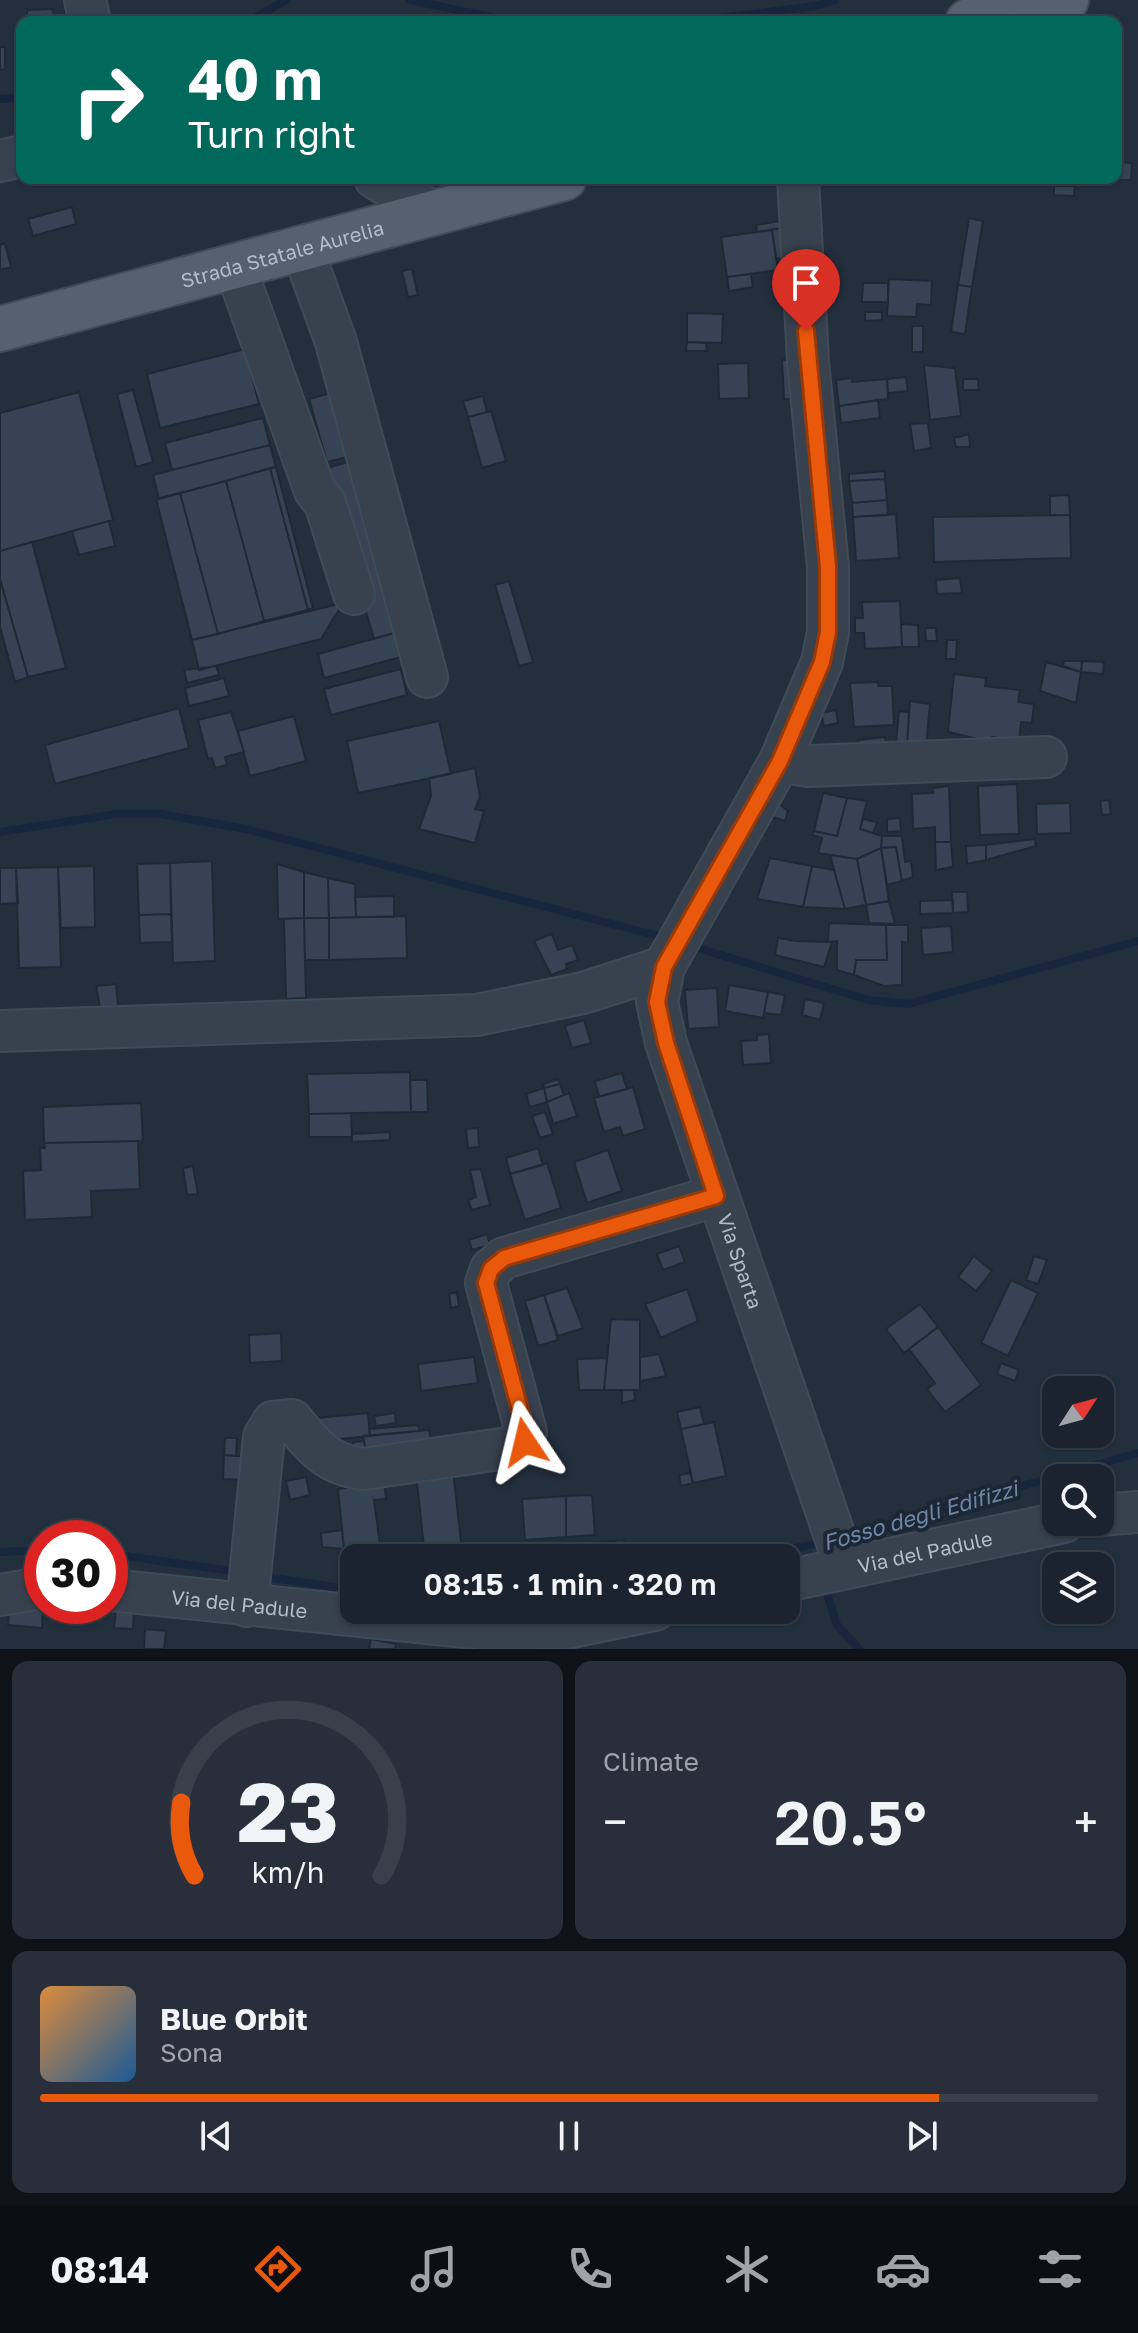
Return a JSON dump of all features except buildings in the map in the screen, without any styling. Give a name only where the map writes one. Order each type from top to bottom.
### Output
[{"type":"main road","points":[[978,16],[1003,0]]},
{"type":"main road","points":[[1039,16],[1066,0]]},
{"type":"main road","name":"Strada Statale Aurelia","points":[[0,329],[542,184]]},
{"type":"street","points":[[385,184],[434,213]]},
{"type":"street","name":"Via Sparta","points":[[798,184],[808,361],[828,567],[828,632],[813,691],[780,761],[664,967],[657,1002],[666,1043],[716,1196],[829,1514],[822,1570]]},
{"type":"street","points":[[302,248],[336,342],[427,677]]},
{"type":"street","points":[[235,266],[315,491],[325,503],[354,594]]},
{"type":"street","points":[[780,761],[808,766],[1046,757]]},
{"type":"street","points":[[0,1031],[477,1015],[583,993],[664,967]]},
{"type":"street","points":[[250,1585],[264,1437],[273,1422],[292,1420],[308,1445],[349,1467],[364,1469],[521,1446],[526,1432],[486,1283],[491,1269],[504,1258],[716,1196]]},
{"type":"street","points":[[1114,1514],[1138,1512]]},
{"type":"street","name":"Via del Padule","points":[[822,1570],[1042,1526]]},
{"type":"street","name":"Via del Padule","points":[[128,1589],[250,1585],[340,1602]]},
{"type":"street","points":[[0,1595],[24,1591]]},
{"type":"street","name":"Via del Padule","points":[[457,1624],[484,1629],[567,1628],[587,1624]]},
{"type":"waterway","points":[[258,16],[286,0]]},
{"type":"waterway","points":[[410,0],[486,16]]},
{"type":"waterway","points":[[736,16],[816,6],[835,0]]},
{"type":"waterway","points":[[0,99],[16,98]]},
{"type":"waterway","points":[[0,832],[116,814],[161,814],[246,829],[666,938]]},
{"type":"waterway","points":[[688,945],[868,1000],[908,1004],[1138,941]]},
{"type":"waterway","name":"Fosso degli Edifizzi","points":[[846,1536],[1138,1453]]},
{"type":"waterway","name":"Fosso degli Edifizzi","points":[[800,1547],[825,1542]]},
{"type":"waterway","name":"Fosso degli Edifizzi","points":[[0,1552],[24,1551]]},
{"type":"waterway","name":"Fosso degli Edifizzi","points":[[128,1557],[239,1572]]},
{"type":"waterway","name":"Fosso degli Edifizzi","points":[[260,1576],[340,1588]]},
{"type":"waterway","points":[[824,1584],[837,1625],[859,1649]]},
{"type":"route","points":[[525,1442],[526,1432],[486,1283],[491,1269],[504,1258],[716,1196],[666,1043],[657,1002],[659,981],[780,761],[813,691],[822,662],[828,632],[828,567],[806,331]]}]
